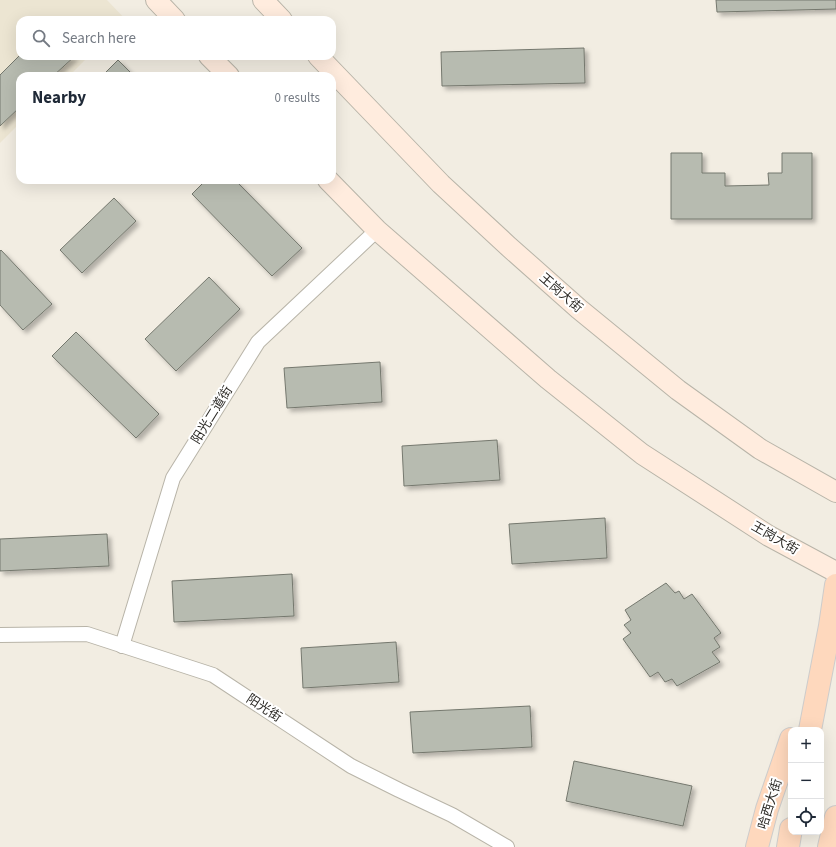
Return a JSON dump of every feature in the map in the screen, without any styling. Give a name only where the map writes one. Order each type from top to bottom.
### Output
[{"type":"main road","points":[[156,0],[171,16]]},
{"type":"main road","points":[[263,0],[278,16]]},
{"type":"main road","points":[[213,60],[224,72]]},
{"type":"main road","name":"王岗大街","points":[[322,60],[333,72]]},
{"type":"main road","name":"王岗大街","points":[[336,75],[441,184],[579,309],[678,390],[722,422],[760,449],[836,492]]},
{"type":"main road","name":"王岗大街","points":[[332,184],[377,230],[548,379],[642,454],[769,536],[836,572]]},
{"type":"main road","points":[[811,727],[830,626],[836,585]]},
{"type":"main road","points":[[795,727],[830,626]]},
{"type":"main road","name":"哈西大街","points":[[757,847],[767,809],[788,748]]},
{"type":"main road","points":[[829,847],[836,817]]},
{"type":"main road","points":[[788,847],[790,835]]},
{"type":"street","name":"阳光二道街","points":[[122,646],[173,478],[258,342],[377,230]]},
{"type":"street","name":"阳光街","points":[[0,635],[87,634],[213,675],[351,766],[452,815],[507,847]]},
{"type":"shaded area","points":[[0,0],[107,0],[122,16],[16,16],[16,60],[85,60],[73,72],[16,72],[16,127],[0,143]]},
{"type":"building","points":[[716,0],[836,0],[836,9],[717,12]]},
{"type":"building","points":[[584,48],[585,83],[442,86],[441,52]]},
{"type":"building","points":[[16,59],[71,60],[57,72],[16,72],[16,111],[0,126],[0,75]]},
{"type":"building","points":[[118,60],[130,72],[106,72]]},
{"type":"building","points":[[671,153],[702,153],[702,173],[725,173],[725,186],[769,185],[768,173],[782,173],[782,153],[812,153],[812,219],[671,219]]},
{"type":"building","points":[[202,184],[239,184],[302,248],[272,276],[192,194]]},
{"type":"building","points":[[114,198],[136,221],[82,273],[60,250]]},
{"type":"building","points":[[1,250],[52,304],[23,330],[0,305]]},
{"type":"building","points":[[209,277],[240,309],[176,371],[145,339]]},
{"type":"building","points":[[76,332],[159,414],[136,438],[52,356]]},
{"type":"building","points":[[380,362],[382,402],[287,408],[284,368]]},
{"type":"building","points":[[497,440],[500,480],[404,486],[402,446]]},
{"type":"building","points":[[605,518],[607,558],[512,564],[509,524]]},
{"type":"building","points":[[107,534],[109,566],[0,571],[0,539]]},
{"type":"building","points":[[292,574],[294,616],[174,622],[172,581]]},
{"type":"building","points":[[666,583],[675,593],[679,591],[684,599],[692,594],[721,633],[714,638],[720,647],[712,652],[720,662],[677,686],[672,679],[665,682],[658,672],[650,677],[623,639],[631,633],[624,625],[631,620],[625,610]]},
{"type":"building","points":[[396,642],[399,682],[303,688],[301,648]]},
{"type":"building","points":[[530,706],[532,747],[413,753],[410,712]]},
{"type":"building","points":[[574,761],[692,786],[683,826],[566,801]]}]
